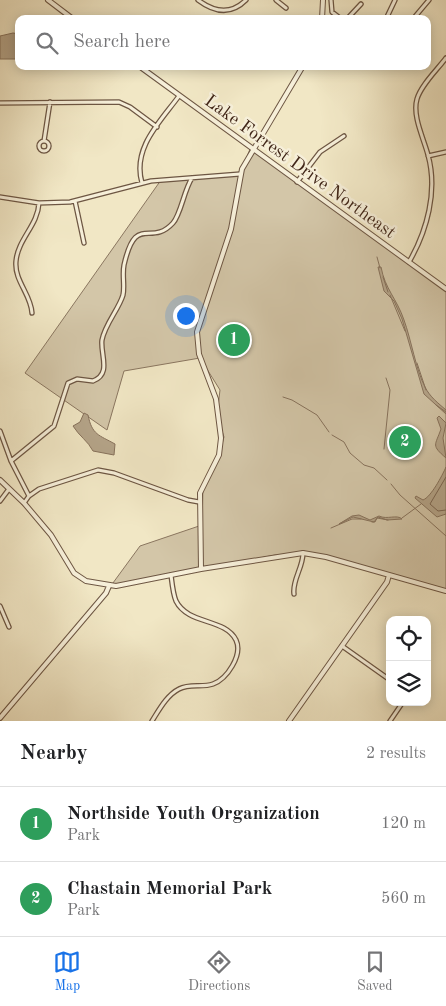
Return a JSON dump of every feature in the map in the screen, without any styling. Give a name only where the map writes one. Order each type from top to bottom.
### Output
[{"type":"street","points":[[48,0],[69,15]]},
{"type":"street","points":[[198,0],[212,9],[225,10],[235,8],[246,0]]},
{"type":"street","points":[[276,0],[286,8]]},
{"type":"street","points":[[322,15],[324,0]]},
{"type":"street","points":[[331,0],[332,12],[336,15]]},
{"type":"street","points":[[388,15],[395,0]]},
{"type":"street","points":[[416,15],[429,0]]},
{"type":"street","points":[[351,15],[360,4]]},
{"type":"street","points":[[408,262],[431,202],[432,179],[416,105],[421,91],[446,58]]},
{"type":"street","name":"Lake Forrest Drive Northeast","points":[[144,70],[296,182],[445,287]]},
{"type":"street","points":[[201,569],[199,502],[202,485],[218,455],[221,437],[216,399],[199,354],[197,332],[231,229],[240,174],[252,150],[301,70]]},
{"type":"street","points":[[142,183],[139,168],[141,154],[157,126],[179,96]]},
{"type":"street","points":[[44,141],[50,102]]},
{"type":"street","points":[[0,103],[118,102],[130,107],[157,126]]},
{"type":"street","points":[[296,182],[320,152],[344,136]]},
{"type":"street","points":[[428,156],[446,152]]},
{"type":"street","points":[[0,197],[39,203],[74,201],[142,183],[240,174]]},
{"type":"street","points":[[11,462],[54,426],[59,417],[64,389],[68,383],[77,379],[93,381],[100,376],[105,363],[102,339],[123,296],[123,270],[129,244],[138,235],[160,232],[172,224],[178,216],[183,194],[192,178]]},
{"type":"street","points":[[74,201],[84,243]]},
{"type":"street","points":[[32,313],[30,302],[18,279],[16,262],[22,241],[37,216],[39,203]]},
{"type":"street","points":[[0,431],[11,462],[29,496]]},
{"type":"street","points":[[24,502],[39,489],[98,470],[114,473],[188,500],[199,502]]},
{"type":"street","points":[[0,480],[24,502],[51,536],[74,573],[86,581],[108,586],[302,553],[326,557],[446,590]]},
{"type":"street","points":[[0,501],[10,488]]},
{"type":"street","points":[[294,594],[293,586],[302,565],[302,553]]},
{"type":"street","points":[[152,721],[176,691],[186,686],[212,684],[222,679],[235,661],[238,650],[237,643],[231,633],[190,615],[180,608],[175,597],[171,574]]},
{"type":"street","points":[[289,721],[387,582],[390,574]]},
{"type":"street","points":[[0,718],[100,600],[108,586]]},
{"type":"street","points":[[0,606],[9,627]]},
{"type":"street","points":[[342,646],[386,677]]},
{"type":"street","points":[[390,721],[400,706]]},
{"type":"shaded area","points":[[250,149],[446,289],[446,592],[324,556],[275,555],[110,587],[140,546],[202,525],[203,486],[218,458],[224,437],[217,415],[220,390],[200,358],[124,371],[107,430],[25,373],[161,180],[240,175]]},
{"type":"water","points":[[15,33],[15,59],[0,59],[0,36]]},
{"type":"water","points":[[378,267],[381,267],[385,282],[407,328],[425,387],[432,397],[446,410],[446,414],[424,394],[402,319],[394,301],[384,291]]},
{"type":"water","points":[[84,413],[88,415],[92,427],[97,434],[115,444],[114,455],[93,451],[89,444],[75,430],[73,426],[80,422]]},
{"type":"water","points":[[439,416],[446,423],[443,438],[446,458],[436,448],[436,442],[441,429],[437,418]]},
{"type":"water","points":[[446,467],[446,514],[437,517],[415,498],[416,496],[423,500],[433,491]]},
{"type":"water","points":[[359,515],[370,520],[379,516],[402,519],[387,520],[378,517],[374,522],[353,517],[339,524],[352,516]]},
{"type":"waterway","points":[[377,257],[380,268]]},
{"type":"waterway","points":[[383,277],[388,292]]},
{"type":"waterway","points":[[390,295],[405,331]]},
{"type":"waterway","points":[[417,363],[426,390]]},
{"type":"waterway","points":[[384,449],[390,390],[386,378]]},
{"type":"waterway","points":[[283,397],[292,400],[317,415],[329,432]]},
{"type":"waterway","points":[[436,405],[446,412]]},
{"type":"waterway","points":[[332,435],[344,442],[350,453],[364,465],[374,468],[387,480]]},
{"type":"waterway","points":[[391,484],[400,495],[446,536]]},
{"type":"waterway","points":[[402,518],[421,504]]},
{"type":"waterway","points":[[372,522],[375,522],[377,518],[388,520]]},
{"type":"waterway","points":[[331,528],[352,519],[361,519]]},
{"type":"place","name":"Northside Youth Organization","points":[[234,340]]},
{"type":"place","name":"Chastain Memorial Park","points":[[405,442]]}]
